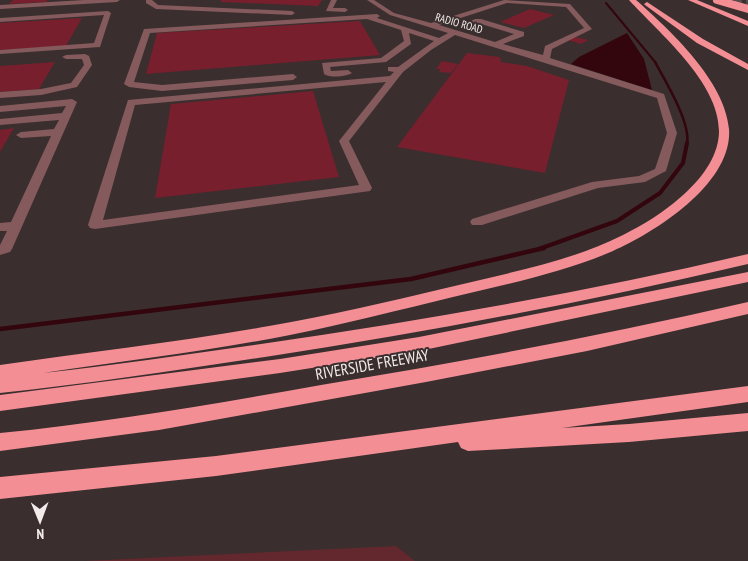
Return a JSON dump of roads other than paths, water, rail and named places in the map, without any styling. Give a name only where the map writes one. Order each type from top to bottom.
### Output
[{"type":"highway","points":[[691,0],[714,5],[748,8]]},
{"type":"highway","points":[[700,0],[748,20]]},
{"type":"highway","points":[[726,0],[748,8]]},
{"type":"highway","points":[[737,0],[748,8]]},
{"type":"highway","points":[[639,2],[700,41],[748,67]]},
{"type":"highway","points":[[0,372],[267,333],[542,270],[590,254],[629,238],[660,219],[701,184],[713,167],[721,148],[724,130],[718,104],[694,66],[639,2]]},
{"type":"highway","points":[[714,5],[748,24]]},
{"type":"highway","name":"RIVERSIDE FREEWAY","points":[[0,385],[86,377],[366,336],[556,301],[748,259]]},
{"type":"highway","points":[[0,403],[280,366],[419,344],[748,277]]},
{"type":"highway","name":"RIVERSIDE FREEWAY","points":[[0,442],[201,414],[404,379],[562,349],[748,308]]},
{"type":"highway","points":[[0,488],[206,467],[748,394]]},
{"type":"highway","points":[[356,448],[629,433],[748,422]]},
{"type":"street","points":[[0,7],[117,0]]},
{"type":"street","points":[[149,0],[148,2],[156,6],[301,12]]},
{"type":"street","points":[[328,10],[334,0]]},
{"type":"street","points":[[430,26],[508,1],[568,5],[588,29],[548,48],[546,59]]},
{"type":"street","name":"RADIO ROAD","points":[[373,5],[392,14],[546,59],[661,96],[672,133],[660,171],[640,180],[596,186],[477,222]]},
{"type":"street","points":[[156,6],[152,20],[292,12]]},
{"type":"street","points":[[320,11],[354,9]]},
{"type":"street","points":[[0,20],[108,14],[96,45],[0,52]]},
{"type":"street","points":[[301,77],[162,88],[129,84],[146,31],[392,14]]},
{"type":"street","points":[[171,16],[190,15]]},
{"type":"street","points":[[367,17],[440,41]]},
{"type":"street","points":[[494,45],[509,39],[521,34],[478,21],[464,26],[509,39]]},
{"type":"street","points":[[404,29],[408,42]]},
{"type":"street","points":[[391,72],[131,102],[95,225],[366,188],[344,141],[391,72],[453,33]]},
{"type":"street","points":[[355,72],[324,75],[325,65],[383,60],[408,42],[423,36]]},
{"type":"street","points":[[0,95],[41,92],[74,85],[88,66],[85,56],[59,58]]},
{"type":"street","points":[[383,60],[391,72]]},
{"type":"street","points":[[0,109],[72,102],[4,249],[0,250]]},
{"type":"street","points":[[0,122],[65,116]]},
{"type":"street","points":[[21,135],[58,132]]},
{"type":"street","points":[[0,227],[15,226]]},
{"type":"waterway","points":[[606,3],[656,63]]},
{"type":"waterway","points":[[655,62],[682,114],[687,143]]},
{"type":"waterway","points":[[539,249],[617,221],[660,193],[683,163],[687,143]]},
{"type":"waterway","points":[[0,329],[411,279],[544,248]]},
{"type":"tunnel","points":[[734,0],[748,1]]}]
